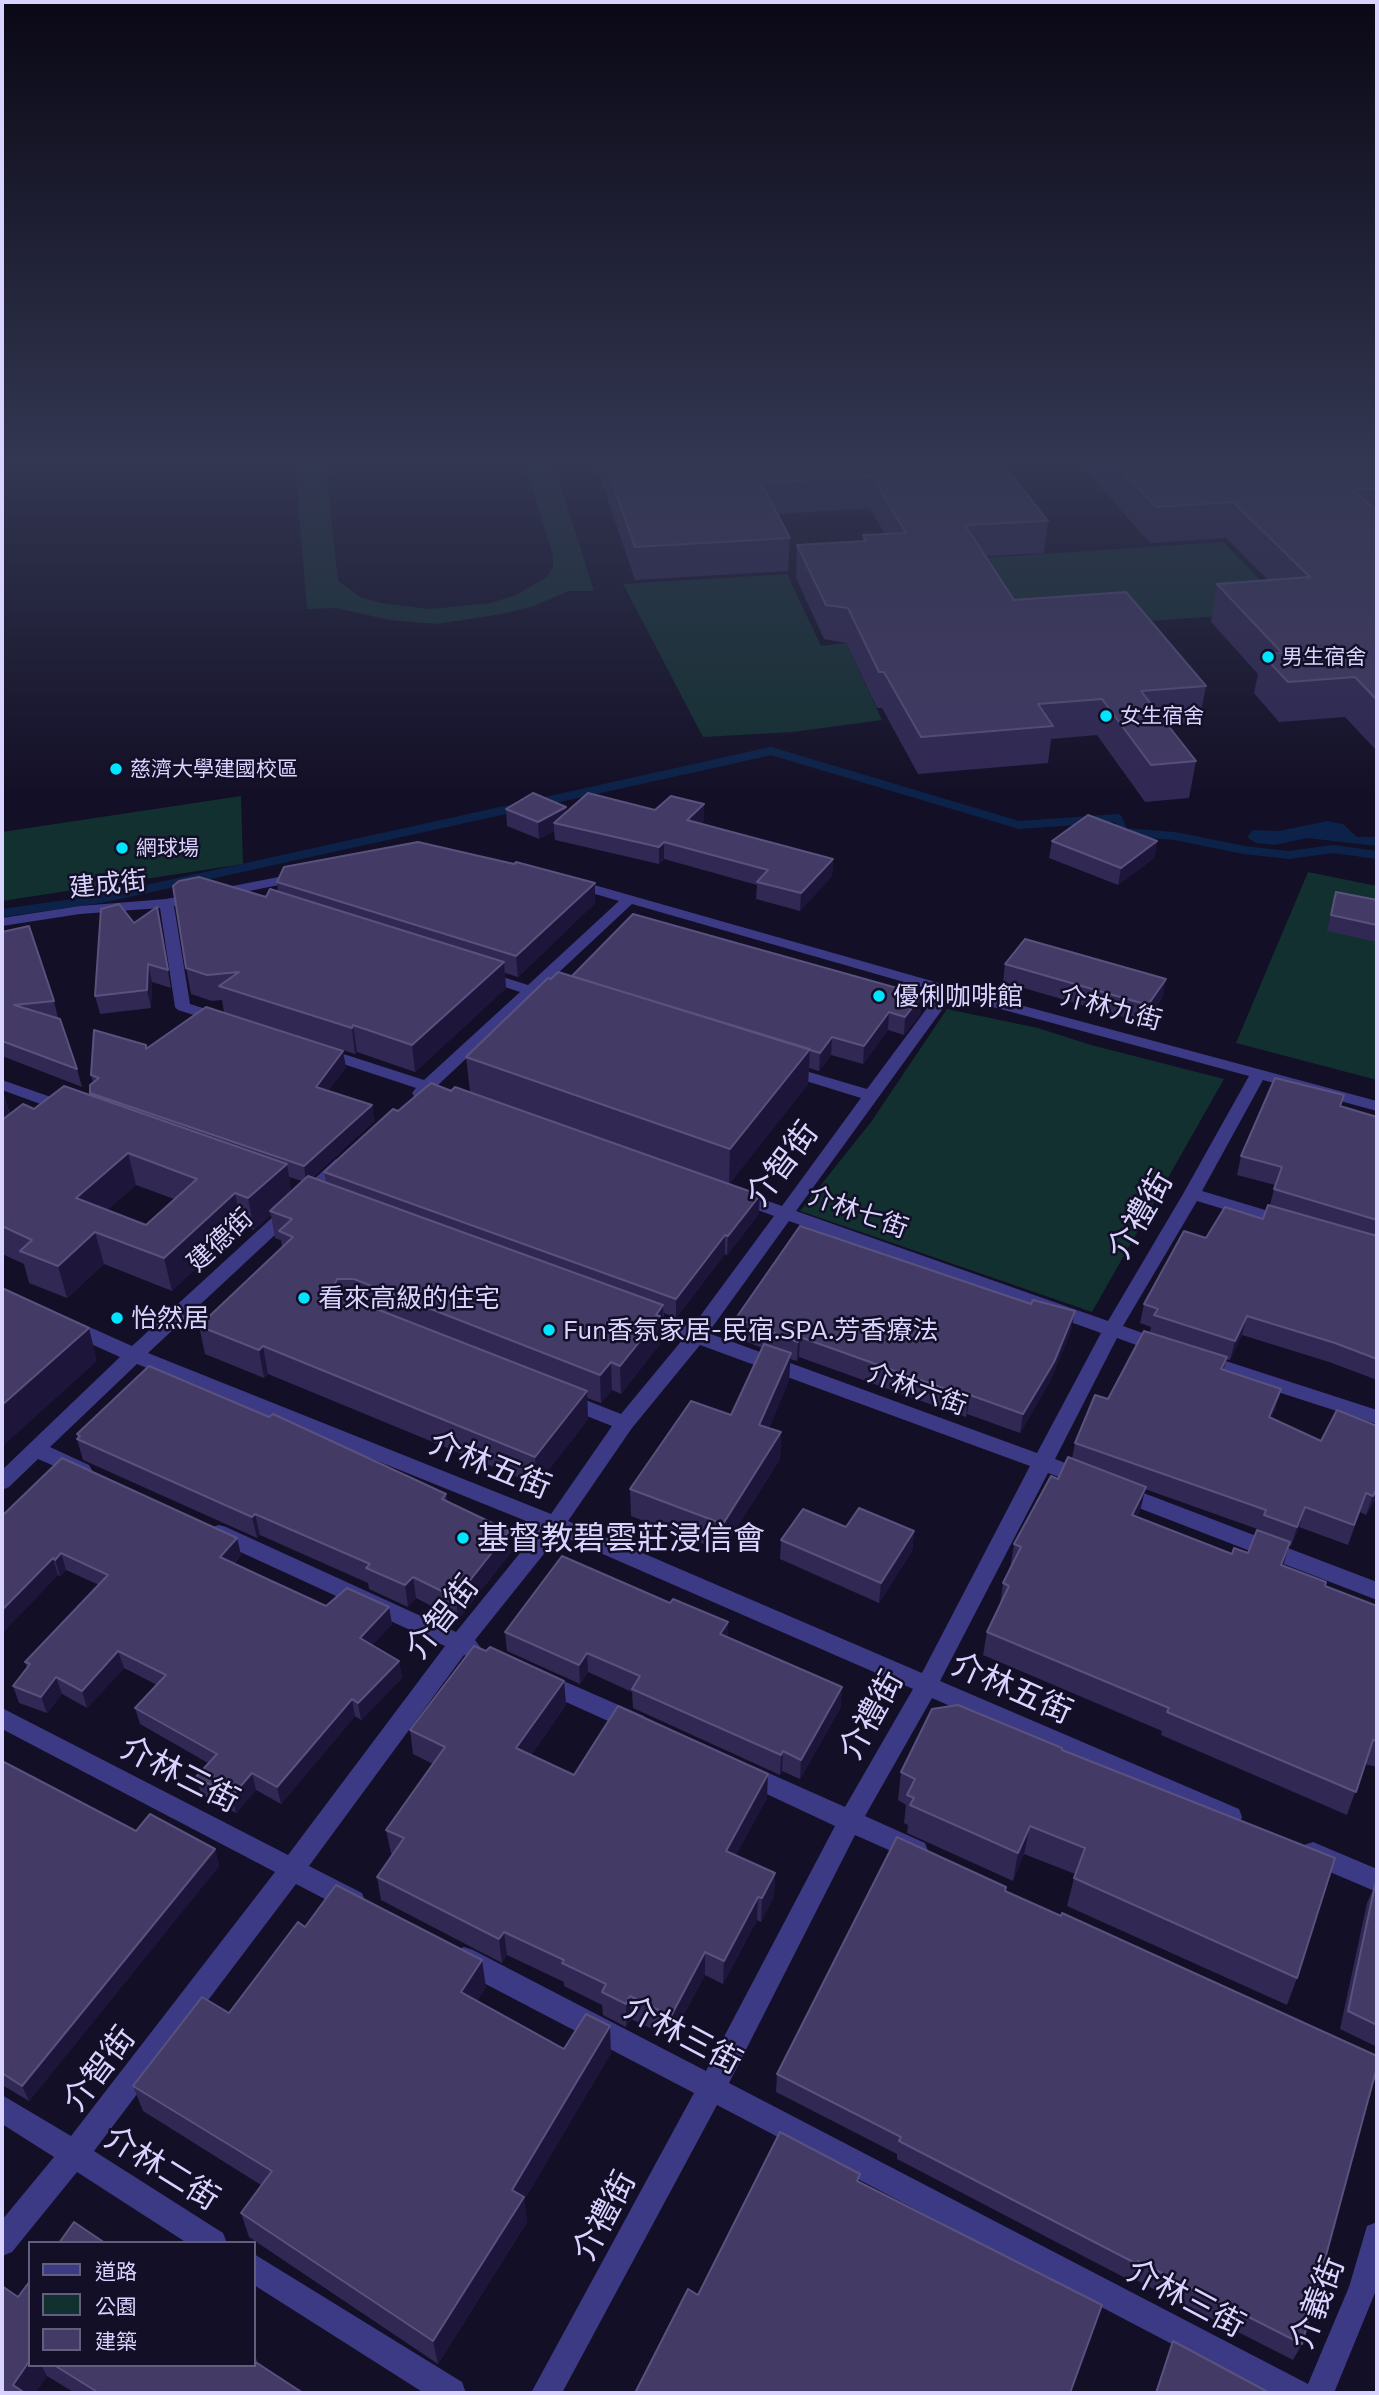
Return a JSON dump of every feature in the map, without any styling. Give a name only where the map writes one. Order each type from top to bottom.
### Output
[{"type":"street","name":"建成街","points":[[2,922],[80,910],[166,903],[314,874]]},
{"type":"street","points":[[555,878],[630,898]]},
{"type":"street","points":[[222,892],[247,900]]},
{"type":"street","points":[[408,1104],[630,898]]},
{"type":"street","name":"介林九街","points":[[630,898],[948,990],[1377,1106]]},
{"type":"street","points":[[166,903],[183,1007],[235,1023]]},
{"type":"street","points":[[471,972],[558,999]]},
{"type":"street","name":"介智街","points":[[2,2242],[74,2154],[292,1869],[460,1643],[555,1524],[625,1423],[696,1336],[948,990]]},
{"type":"street","points":[[312,1049],[467,1100]]},
{"type":"street","points":[[767,1064],[872,1097]]},
{"type":"street","name":"介禮街","points":[[546,2393],[712,2088],[850,1821],[927,1685],[1111,1331],[1192,1194],[1259,1072]]},
{"type":"street","points":[[2,1085],[50,1109],[81,1114]]},
{"type":"street","name":"建德街","points":[[2,1482],[134,1355],[358,1149]]},
{"type":"street","points":[[284,1184],[335,1203]]},
{"type":"street","name":"介林七街","points":[[727,1192],[1111,1331],[1377,1417]]},
{"type":"street","points":[[1192,1194],[1298,1226]]},
{"type":"street","name":"介林六街","points":[[632,1313],[1042,1462],[1377,1591]]},
{"type":"street","name":"介林五街","points":[[50,1317],[134,1355],[555,1524],[1252,1827]]},
{"type":"street","points":[[550,1394],[625,1423]]},
{"type":"street","points":[[37,1450],[99,1478]]},
{"type":"street","points":[[199,1524],[485,1654]]},
{"type":"street","points":[[522,1672],[661,1735]]},
{"type":"street","name":"介林三街","points":[[2,1718],[378,1914]]},
{"type":"street","points":[[724,1764],[937,1861]]},
{"type":"street","points":[[1290,1843],[1377,1881]]},
{"type":"street","name":"介林三街","points":[[440,1946],[1296,2393]]},
{"type":"street","name":"介林二街","points":[[2,2108],[211,2241]]},
{"type":"street","name":"介義街","points":[[1319,2393],[1370,2291],[1377,2236]]},
{"type":"street","points":[[256,2269],[451,2393]]},
{"type":"green space","points":[[304,577],[338,577],[338,581],[360,597],[381,603],[429,609],[491,603],[516,595],[547,577],[589,577],[594,591],[569,591],[534,606],[502,614],[437,624],[390,620],[336,608],[307,609]]},
{"type":"green space","points":[[788,577],[821,646],[846,643],[882,720],[793,732],[703,737],[623,584]]},
{"type":"green space","points":[[982,577],[1257,577],[1291,611],[1020,630]]},
{"type":"green space","name":"網球場","points":[[241,796],[243,864],[2,901],[2,832]]},
{"type":"green space","points":[[1308,872],[1377,886],[1377,1080],[1236,1043]]},
{"type":"green space","points":[[947,1009],[1038,1028],[1091,1045],[1224,1079],[1092,1312],[800,1211],[871,1122]]},
{"type":"water","points":[[1327,821],[1343,824],[1357,837],[1377,837],[1377,846],[1307,838],[1275,845],[1256,843],[1247,837],[1253,830],[1279,831]]},
{"type":"building","points":[[812,577],[999,577],[1014,600],[1126,592],[1206,686],[1141,691],[1196,761],[1151,765],[1102,699],[1038,704],[1053,726],[921,737],[884,672],[879,672],[848,608],[826,605]]},
{"type":"building","points":[[1310,577],[1377,577],[1377,700],[1355,677],[1288,682],[1262,654],[1282,653],[1217,584]]},
{"type":"building","points":[[533,793],[566,807],[538,822],[506,809]]},
{"type":"building","points":[[588,793],[655,810],[671,796],[704,804],[687,820],[833,859],[801,893],[757,882],[768,870],[664,842],[659,847],[554,823]]},
{"type":"building","points":[[1088,815],[1157,841],[1121,868],[1052,841]]},
{"type":"building","points":[[418,842],[514,864],[516,862],[595,883],[516,956],[277,882],[284,867]]},
{"type":"building","points":[[199,877],[266,897],[270,889],[504,962],[412,1045],[219,986],[239,972],[207,975],[186,968],[173,886],[179,881]]},
{"type":"building","points":[[1336,892],[1377,900],[1377,925],[1331,915]]},
{"type":"building","points":[[119,904],[134,923],[157,907],[168,970],[148,964],[147,990],[95,996],[101,909]]},
{"type":"building","points":[[633,914],[922,995],[905,1017],[889,1012],[864,1046],[832,1037],[820,1053],[572,976]]},
{"type":"building","points":[[29,926],[54,1001],[14,1005],[60,1019],[77,1069],[2,1041],[2,932]]},
{"type":"building","points":[[1025,939],[1166,979],[1148,1005],[1005,964]]},
{"type":"building","points":[[558,972],[810,1049],[730,1149],[466,1057],[548,978],[551,979]]},
{"type":"building","points":[[206,1007],[343,1051],[316,1087],[372,1105],[304,1166],[90,1093],[90,1085],[99,1078],[91,1075],[94,1030],[146,1045],[146,1049]]},
{"type":"building","points":[[1275,1078],[1344,1095],[1340,1106],[1377,1117],[1377,1220],[1274,1189],[1282,1167],[1241,1156]]},
{"type":"building","points":[[431,1083],[451,1091],[455,1087],[760,1195],[676,1299],[324,1172],[393,1109],[398,1111]]},
{"type":"building","points":[[64,1086],[287,1164],[248,1198],[235,1193],[164,1258],[95,1232],[58,1266],[20,1251],[32,1240],[2,1226],[2,1120],[23,1104],[34,1109]],"holes":[[[128,1153],[197,1179],[146,1225],[76,1198]]]},
{"type":"building","points":[[308,1176],[663,1305],[656,1315],[660,1316],[620,1366],[611,1362],[600,1375],[354,1279],[337,1279],[334,1287],[338,1294],[587,1391],[535,1457],[263,1346],[259,1350],[199,1326],[293,1237],[279,1231],[292,1219],[270,1211]]},
{"type":"building","points":[[1268,1205],[1377,1236],[1377,1359],[1247,1316],[1235,1341],[1154,1315],[1158,1309],[1144,1304],[1184,1231],[1206,1238],[1225,1207],[1263,1219]]},
{"type":"building","points":[[800,1226],[1031,1304],[1033,1300],[1075,1311],[1054,1362],[1023,1414],[800,1337],[798,1342],[736,1318]]},
{"type":"building","points":[[2,1288],[89,1328],[2,1405]]},
{"type":"building","points":[[1144,1331],[1227,1357],[1221,1369],[1281,1389],[1269,1417],[1321,1441],[1337,1410],[1377,1426],[1377,1488],[1373,1496],[1366,1493],[1354,1525],[1305,1507],[1297,1527],[1264,1515],[1266,1510],[1075,1443],[1095,1395],[1108,1399]]},
{"type":"building","points":[[764,1344],[791,1353],[759,1425],[781,1432],[723,1524],[630,1489],[691,1401],[731,1415]]},
{"type":"building","points":[[149,1366],[269,1417],[273,1414],[446,1494],[442,1499],[509,1531],[456,1598],[413,1577],[405,1585],[366,1568],[370,1564],[255,1514],[252,1517],[77,1439],[80,1436],[77,1434]]},
{"type":"building","points":[[1068,1457],[1146,1487],[1132,1515],[1232,1554],[1234,1548],[1248,1553],[1257,1530],[1290,1542],[1281,1565],[1377,1606],[1377,1741],[1373,1740],[1356,1792],[1167,1712],[1169,1708],[987,1632],[1009,1586],[1003,1583],[1021,1547],[1014,1544],[1051,1476],[1058,1479]]},
{"type":"building","points":[[62,1458],[237,1538],[220,1557],[326,1606],[347,1588],[389,1607],[360,1638],[399,1661],[358,1703],[352,1699],[277,1787],[252,1773],[232,1796],[196,1777],[217,1754],[135,1708],[166,1675],[118,1651],[82,1691],[56,1677],[41,1697],[13,1686],[30,1664],[25,1662],[108,1575],[61,1553],[2,1610],[2,1516]]},
{"type":"building","points":[[859,1508],[914,1531],[881,1583],[781,1540],[803,1509],[846,1527]]},
{"type":"building","points":[[562,1556],[670,1603],[673,1599],[728,1622],[720,1634],[842,1687],[801,1760],[783,1751],[781,1755],[632,1689],[640,1676],[587,1653],[579,1665],[505,1632]]},
{"type":"building","points":[[474,1646],[486,1651],[490,1647],[564,1681],[516,1748],[574,1775],[618,1706],[768,1774],[726,1851],[775,1873],[762,1898],[758,1897],[724,1961],[705,1952],[671,2016],[630,1996],[626,2004],[602,1992],[606,1984],[562,1963],[564,1960],[504,1932],[499,1939],[377,1877],[404,1838],[386,1830],[445,1747],[410,1730]]},
{"type":"building","points":[[958,1705],[1062,1750],[1335,1858],[1297,1978],[1074,1878],[1085,1848],[1030,1826],[1018,1853],[910,1805],[914,1798],[907,1795],[915,1779],[901,1772],[932,1709]]},
{"type":"building","points":[[2,1761],[136,1831],[150,1814],[215,1849],[22,2086],[2,2073]]},
{"type":"building","points":[[897,1837],[1006,1887],[1005,1891],[1061,1916],[1062,1913],[1377,2056],[1377,2067],[1302,2344],[1138,2261],[1137,2264],[899,2141],[901,2137],[777,2074]]},
{"type":"building","points":[[336,1885],[482,1960],[461,1992],[564,2049],[586,2014],[610,2026],[512,2190],[524,2197],[433,2341],[241,2213],[272,2171],[133,2086],[202,1997],[229,2013],[298,1922],[305,1927]]},
{"type":"building","points":[[1375,1885],[1377,1886],[1377,2025],[1348,2011]]},
{"type":"building","points":[[780,2132],[860,2174],[857,2181],[1102,2305],[1070,2393],[635,2393],[688,2289],[698,2295]]},
{"type":"building","points":[[74,2222],[102,2241],[60,2241]]},
{"type":"building","points":[[28,2284],[28,2363],[13,2385],[25,2393],[2,2393],[2,2286],[18,2297]]},
{"type":"building","points":[[1173,2341],[1266,2391],[1265,2393],[1156,2393]]},
{"type":"building","points":[[256,2362],[303,2393],[99,2393],[57,2367],[256,2367]]},
{"type":"waterway","points":[[537,803],[771,751],[1019,825],[1118,818],[1124,832],[1175,836],[1244,850],[1289,855],[1333,849],[1377,855]]},
{"type":"waterway","points":[[2,913],[101,899],[519,807]]},
{"type":"place","name":"男生宿舍","points":[[1268,657]]},
{"type":"place","name":"女生宿舍","points":[[1106,716]]},
{"type":"place","name":"慈濟大學建國校區","points":[[116,769]]},
{"type":"place","name":"網球場","points":[[122,848]]},
{"type":"place","name":"優俐咖啡館","points":[[879,996]]},
{"type":"place","name":"看來高級的住宅","points":[[304,1298]]},
{"type":"place","name":"怡然居","points":[[117,1318]]},
{"type":"place","name":"Fun香氛家居-民宿.SPA.芳香療法","points":[[549,1330]]},
{"type":"place","name":"基督教碧雲莊浸信會","points":[[463,1538]]}]
